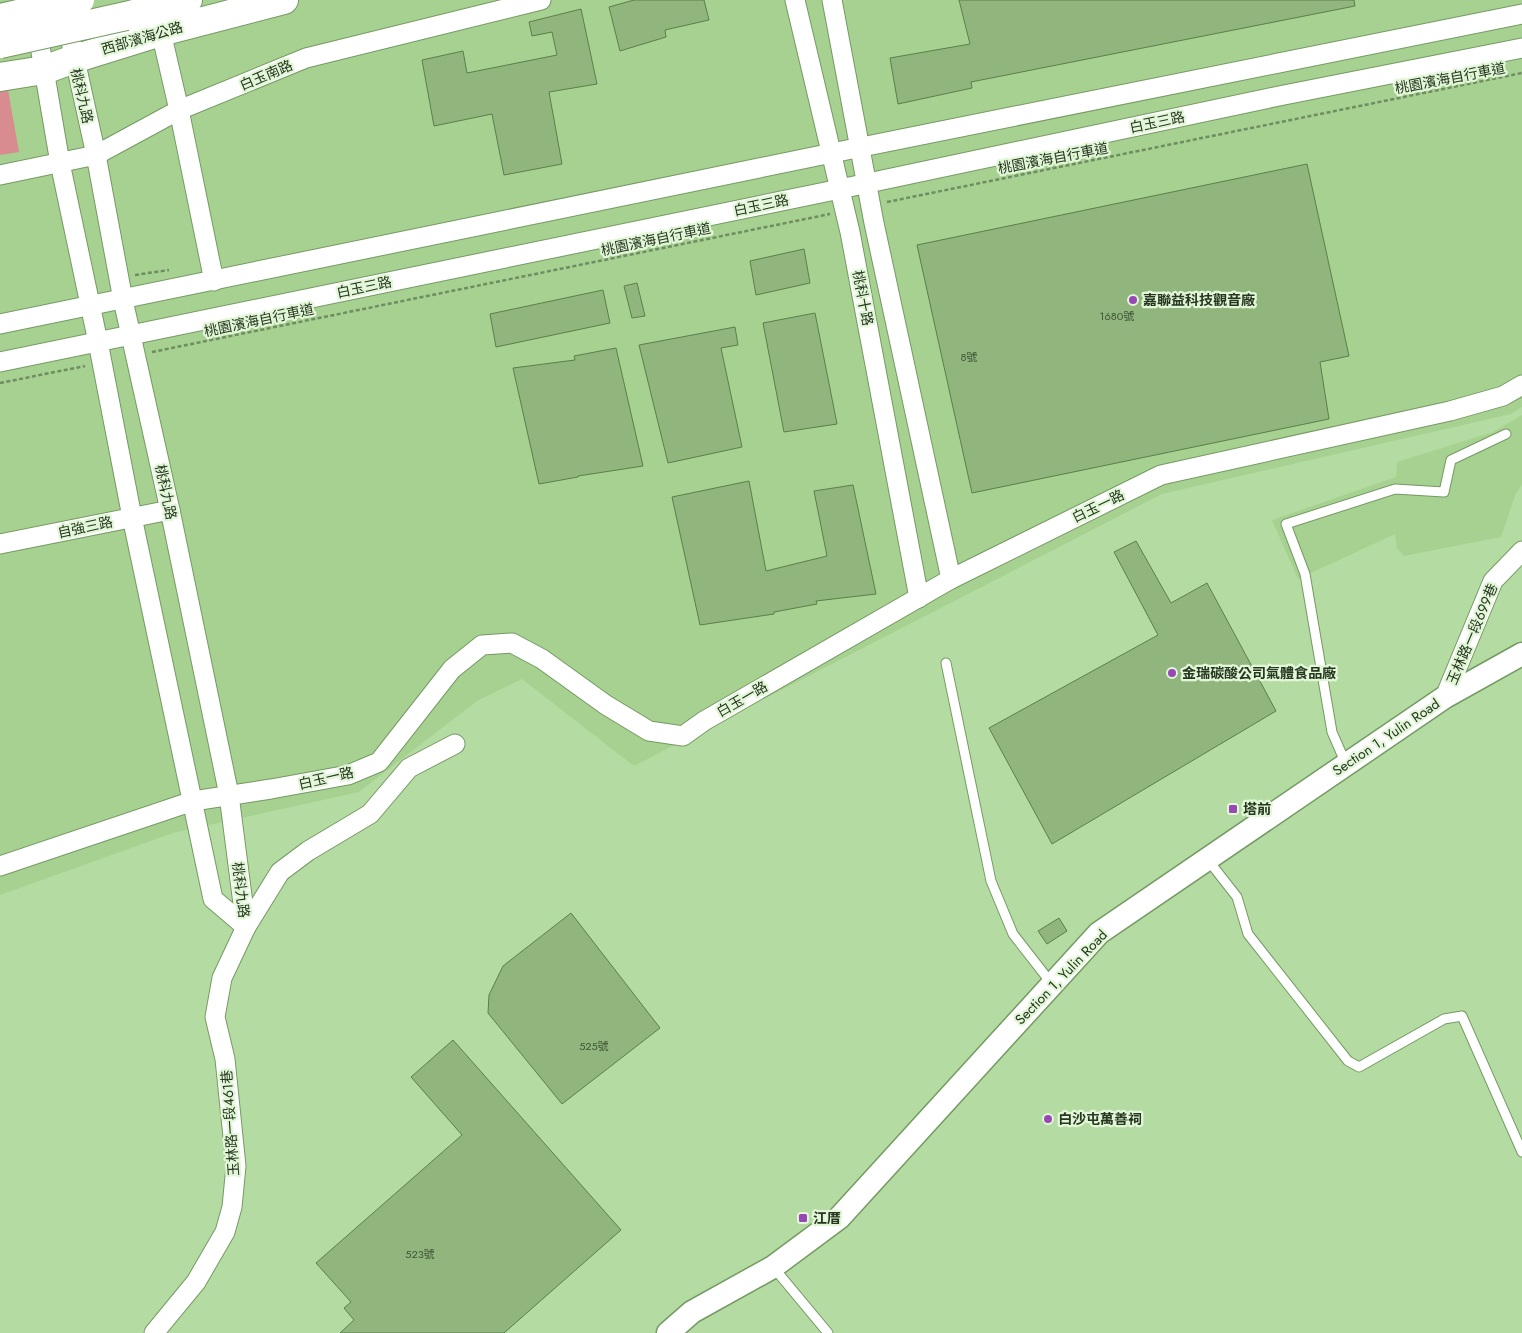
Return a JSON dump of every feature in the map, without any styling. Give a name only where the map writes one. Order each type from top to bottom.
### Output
[{"type":"main road","points":[[0,18],[80,0]]},
{"type":"main road","points":[[0,44],[188,0]]},
{"type":"main road","name":"西部濱海公路","points":[[0,77],[44,70],[161,32],[284,0]]},
{"type":"street","name":"桃科九路","points":[[32,0],[60,163],[98,342],[132,517],[213,899],[246,927]]},
{"type":"street","name":"桃科九路","points":[[62,0],[96,155],[123,300],[170,510],[230,796],[246,927]]},
{"type":"street","name":"白玉南路","points":[[0,175],[96,155],[179,110],[306,58],[541,0]]},
{"type":"street","name":"桃科十路","points":[[795,0],[845,211],[920,598]]},
{"type":"street","name":"桃科十路","points":[[832,0],[866,183],[950,579]]},
{"type":"street","points":[[0,324],[860,147],[1522,14]]},
{"type":"street","points":[[161,32],[214,281]]},
{"type":"street","name":"白玉三路","points":[[0,362],[840,189],[1279,96],[1522,48]]},
{"type":"street","name":"白玉一路","points":[[0,866],[193,801],[348,775],[379,762],[452,669],[482,645],[512,643],[542,659],[606,706],[649,731],[683,736],[704,721],[950,579],[1161,475],[1450,411],[1503,396],[1522,385]]},
{"type":"street","name":"自強三路","points":[[0,544],[170,510]]},
{"type":"street","name":"玉林路一段699巷","points":[[1445,697],[1493,581],[1522,551]]},
{"type":"street","name":"Section 1, Yulin Road","points":[[668,1333],[692,1312],[773,1267],[839,1218],[1099,933],[1445,697],[1522,654]]},
{"type":"street","name":"玉林路一段461巷","points":[[154,1333],[196,1282],[225,1232],[232,1208],[236,1166],[225,1059],[215,1017],[222,978],[246,927],[280,872],[308,851],[370,814],[409,768],[455,744]]},
{"type":"lane","points":[[1346,764],[1332,732],[1305,574],[1286,524],[1395,489],[1444,492],[1451,460],[1506,434]]},
{"type":"lane","points":[[946,663],[991,881],[1014,934],[1052,984]]},
{"type":"lane","points":[[1207,859],[1237,897],[1248,934],[1348,1061],[1359,1067],[1444,1019],[1462,1016],[1522,1152]]},
{"type":"lane","points":[[773,1267],[828,1333]]},
{"type":"path","name":"桃園濱海自行車道","points":[[871,206],[1522,73]]},
{"type":"path","name":"桃園濱海自行車道","points":[[136,355],[845,211]]},
{"type":"path","points":[[0,383],[102,362]]},
{"type":"shaded area","points":[[0,0],[1522,0],[1522,407],[1511,414],[1162,494],[634,766],[522,679],[477,701],[359,792],[173,833],[0,895]]},
{"type":"shaded area","points":[[8,90],[19,152],[0,155],[0,91]]},
{"type":"shaded area","points":[[1522,415],[1522,485],[1516,493],[1501,537],[1404,556],[1397,548],[1395,534],[1298,579],[1272,520],[1396,477],[1397,462],[1493,432]]},
{"type":"building","points":[[634,0],[704,0],[709,20],[665,30],[666,37],[620,51],[609,7]]},
{"type":"building","points":[[959,0],[1354,0],[1355,6],[971,82],[972,88],[898,104],[890,58],[970,44]]},
{"type":"building","points":[[581,9],[597,84],[549,92],[562,164],[504,175],[492,114],[434,126],[422,60],[463,51],[467,73],[557,55],[552,32],[532,36],[529,22]]},
{"type":"building","name":"嘉聯益科技觀音廠","points":[[1307,164],[1349,356],[1320,362],[1329,419],[972,493],[917,245]]},
{"type":"building","points":[[804,249],[810,283],[756,295],[750,261]]},
{"type":"building","points":[[637,283],[645,316],[632,318],[624,286]]},
{"type":"building","points":[[603,290],[610,323],[496,347],[490,314]]},
{"type":"building","points":[[815,313],[837,424],[784,432],[763,323]]},
{"type":"building","points":[[735,327],[738,345],[721,348],[742,447],[668,463],[639,345]]},
{"type":"building","points":[[616,348],[643,466],[539,484],[513,368],[575,360],[574,356]]},
{"type":"building","points":[[749,481],[766,571],[827,556],[814,491],[853,485],[876,594],[816,601],[817,604],[774,612],[774,614],[700,625],[672,497]]},
{"type":"building","name":"金瑞碳酸公司氣體食品廠","points":[[1136,541],[1171,603],[1207,583],[1276,711],[1052,844],[989,728],[1158,635],[1114,552]]},
{"type":"building","points":[[571,913],[660,1028],[562,1104],[488,1013],[489,995],[503,966]]},
{"type":"building","points":[[1059,918],[1067,931],[1047,944],[1038,931]]},
{"type":"building","points":[[453,1040],[621,1230],[504,1333],[340,1333],[354,1320],[344,1308],[351,1302],[316,1263],[462,1135],[411,1077]]},
{"type":"place","name":"嘉聯益科技觀音廠","points":[[1133,300]]},
{"type":"place","name":"金瑞碳酸公司氣體食品廠","points":[[1172,673]]},
{"type":"place","name":"塔前","points":[[1233,809]]},
{"type":"place","name":"白沙屯萬善祠","points":[[1048,1119]]},
{"type":"place","name":"江厝","points":[[803,1218]]}]
